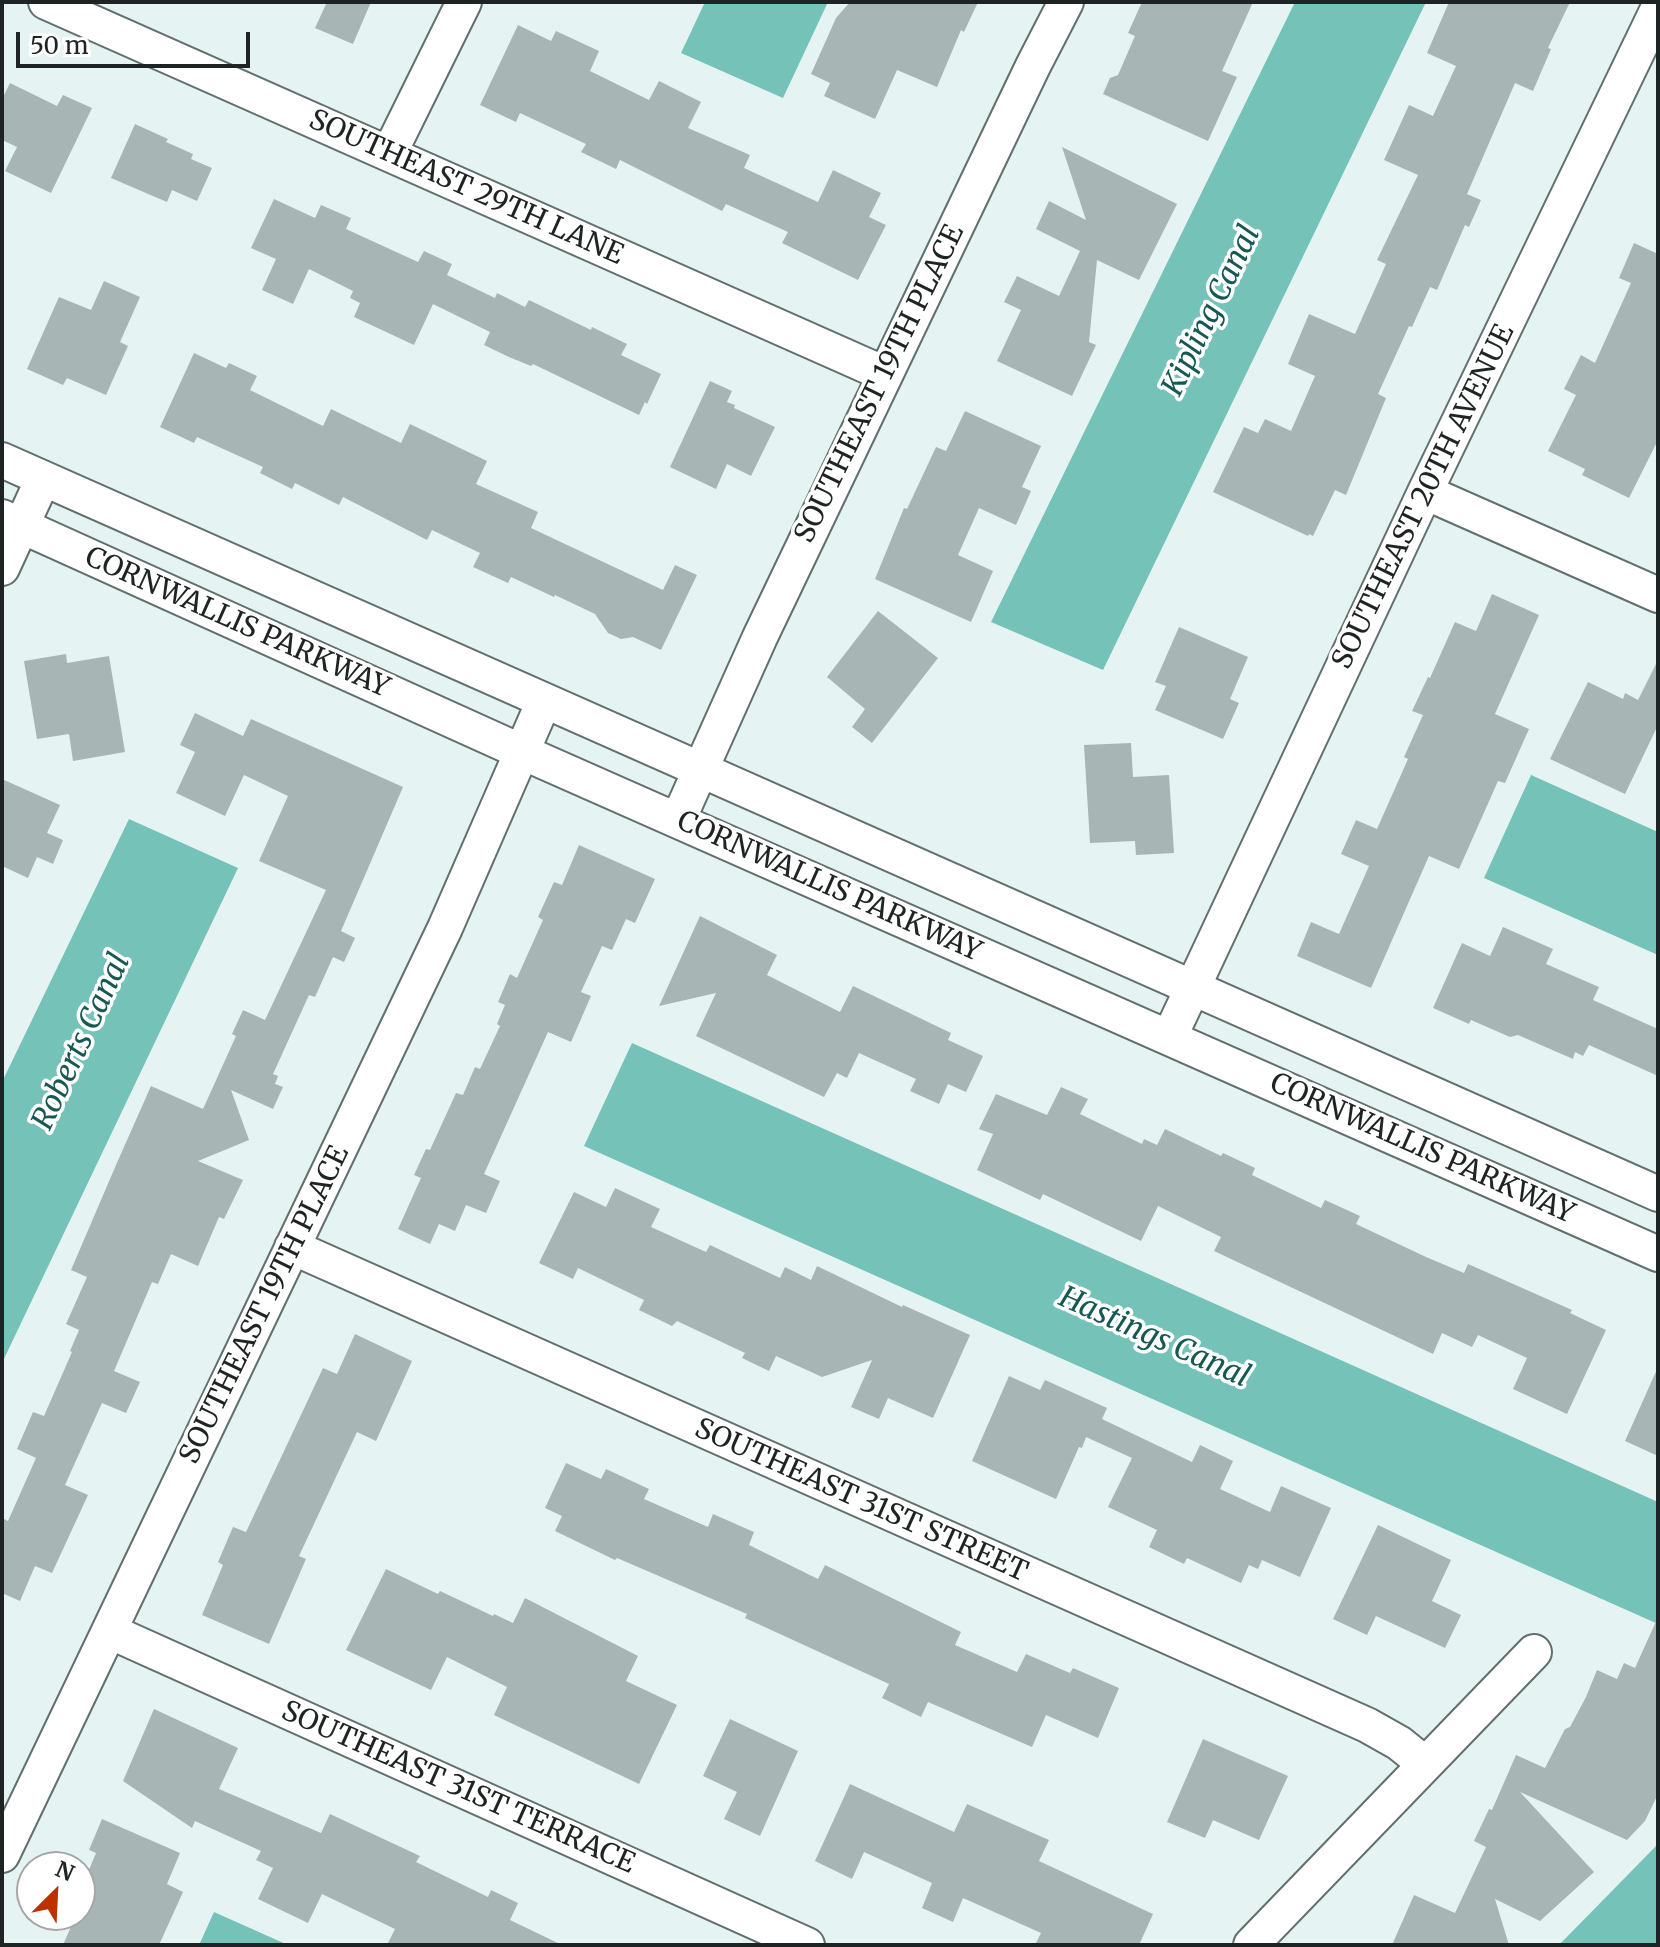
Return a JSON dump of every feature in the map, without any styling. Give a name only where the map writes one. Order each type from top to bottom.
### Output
[{"type":"street","name":"SOUTHEAST 29TH LANE","points":[[46,2],[885,374]]},
{"type":"street","points":[[389,154],[464,2]]},
{"type":"street","name":"SOUTHEAST 19TH PLACE","points":[[678,820],[885,374],[1066,2]]},
{"type":"street","name":"SOUTHEAST 20TH AVENUE","points":[[1170,1036],[1425,492],[1658,9]]},
{"type":"street","name":"CORNWALLIS PARKWAY","points":[[2,460],[1658,1194]]},
{"type":"street","points":[[2,568],[11,521],[43,479]]},
{"type":"street","points":[[1425,492],[1658,595]]},
{"type":"street","name":"CORNWALLIS PARKWAY","points":[[11,521],[522,752],[1658,1254]]},
{"type":"street","name":"SOUTHEAST 19TH PLACE","points":[[2,1855],[445,928],[544,701]]},
{"type":"street","name":"SOUTHEAST 31ST STREET","points":[[292,1247],[1367,1725],[1399,1743],[1425,1764]]},
{"type":"street","name":"SOUTHEAST 31ST TERRACE","points":[[109,1631],[807,1945]]},
{"type":"street","points":[[1251,1945],[1534,1652]]},
{"type":"water","points":[[705,2],[828,2],[783,98],[681,53]]},
{"type":"water","name":"Kipling Canal","points":[[1295,2],[1426,2],[1103,670],[991,622]]},
{"type":"water","points":[[1531,775],[1658,832],[1658,955],[1484,878]]},
{"type":"water","name":"Roberts Canal","points":[[129,819],[238,868],[2,1363],[2,1082]]},
{"type":"water","name":"Hastings Canal","points":[[632,1043],[1658,1502],[1658,1624],[584,1146]]},
{"type":"water","points":[[1658,1844],[1658,1945],[1559,1945]]},
{"type":"water","points":[[214,1912],[288,1945],[199,1945]]},
{"type":"building","points":[[327,2],[371,2],[353,44],[315,28]]},
{"type":"building","points":[[850,2],[978,2],[964,32],[961,30],[937,87],[897,70],[875,119],[824,96],[830,83],[811,74],[836,18]]},
{"type":"building","points":[[1142,2],[1253,2],[1222,71],[1237,77],[1208,141],[1103,94],[1110,78],[1118,75],[1135,36],[1128,33]]},
{"type":"building","points":[[1449,2],[1570,2],[1548,48],[1551,49],[1533,91],[1515,83],[1467,194],[1481,200],[1469,227],[1465,225],[1437,290],[1430,287],[1412,327],[1409,326],[1378,394],[1386,398],[1346,495],[1335,490],[1313,536],[1308,536],[1213,492],[1244,427],[1258,433],[1265,419],[1291,431],[1315,376],[1288,364],[1309,314],[1355,334],[1386,264],[1377,260],[1418,175],[1384,160],[1409,105],[1433,116],[1456,66],[1427,53]]},
{"type":"building","points":[[518,25],[551,41],[556,31],[599,51],[590,71],[649,100],[659,81],[701,102],[688,128],[750,155],[744,168],[818,202],[833,170],[881,193],[869,217],[886,225],[858,280],[782,243],[788,232],[726,204],[722,211],[620,160],[616,169],[581,152],[586,144],[520,113],[516,122],[480,105]]},
{"type":"building","points":[[10,83],[57,106],[63,95],[92,108],[51,193],[5,171],[17,147],[2,140],[2,99]]},
{"type":"building","points":[[135,124],[168,139],[166,142],[193,154],[191,159],[212,168],[197,201],[172,190],[167,202],[111,178]]},
{"type":"building","points":[[1062,147],[1177,204],[1139,280],[1097,260],[1089,342],[1096,345],[1072,396],[997,361],[1021,310],[1004,302],[1017,276],[1059,296],[1080,251],[1036,229],[1049,201],[1086,220]]},
{"type":"building","points":[[274,199],[315,218],[321,205],[351,218],[346,229],[418,262],[424,251],[452,264],[447,275],[495,298],[497,293],[525,307],[529,300],[627,344],[621,355],[661,374],[647,404],[645,402],[639,415],[533,364],[531,366],[509,357],[484,345],[490,332],[433,304],[414,345],[354,317],[360,303],[350,298],[353,291],[309,269],[293,304],[262,290],[276,259],[251,248]]},
{"type":"building","points":[[1634,243],[1658,254],[1658,440],[1629,498],[1582,475],[1585,469],[1548,451],[1576,395],[1564,389],[1581,355],[1595,363],[1631,283],[1619,278]]},
{"type":"building","points":[[104,281],[140,297],[120,342],[128,346],[106,395],[67,378],[63,385],[27,369],[59,297],[91,310]]},
{"type":"building","points":[[194,353],[226,368],[229,363],[257,376],[250,390],[323,426],[331,409],[401,443],[410,424],[487,461],[476,484],[538,512],[531,528],[663,590],[675,565],[697,575],[661,650],[633,637],[621,639],[608,633],[595,614],[555,595],[511,577],[508,583],[473,567],[480,553],[432,530],[427,540],[343,497],[339,505],[295,483],[292,489],[260,473],[263,467],[197,437],[194,443],[160,427]]},
{"type":"building","points":[[710,381],[732,391],[727,402],[735,405],[734,408],[775,427],[751,476],[727,464],[716,489],[670,467]]},
{"type":"building","points":[[965,411],[1041,446],[1022,487],[1031,491],[1016,525],[979,508],[958,555],[993,571],[971,622],[875,579],[904,508],[907,509],[936,447],[946,451]]},
{"type":"building","points":[[1492,594],[1539,615],[1495,714],[1529,729],[1505,783],[1498,781],[1459,869],[1429,856],[1371,988],[1297,956],[1311,922],[1339,934],[1369,866],[1341,854],[1356,820],[1377,829],[1408,759],[1404,757],[1423,715],[1412,711],[1428,677],[1455,622],[1476,631]]},
{"type":"building","points":[[878,611],[938,658],[872,743],[852,727],[865,709],[827,677]]},
{"type":"building","points":[[1179,627],[1248,657],[1230,699],[1239,703],[1223,739],[1155,710],[1166,686],[1155,682]]},
{"type":"building","points":[[66,654],[67,663],[109,656],[125,752],[73,761],[69,734],[37,739],[24,661]]},
{"type":"building","points":[[1658,660],[1658,725],[1625,794],[1550,759],[1588,682],[1623,699],[1625,693],[1638,700]]},
{"type":"building","points":[[195,713],[243,736],[251,719],[403,787],[341,931],[355,938],[344,962],[333,957],[315,997],[309,995],[273,1074],[278,1076],[275,1084],[283,1087],[273,1109],[231,1090],[249,1140],[198,1161],[243,1180],[224,1219],[219,1217],[198,1266],[171,1254],[158,1284],[152,1282],[114,1371],[140,1382],[126,1413],[102,1403],[65,1485],[88,1495],[52,1573],[35,1566],[20,1601],[2,1593],[2,1518],[8,1521],[36,1458],[17,1449],[33,1412],[44,1416],[72,1352],[79,1330],[66,1324],[87,1277],[71,1270],[116,1165],[151,1086],[203,1109],[236,1036],[232,1034],[243,1010],[265,1020],[326,890],[259,861],[288,796],[244,775],[225,816],[176,793],[195,752],[180,745]]},
{"type":"building","points":[[1131,743],[1133,777],[1169,775],[1174,853],[1136,855],[1135,841],[1090,843],[1084,745]]},
{"type":"building","points":[[2,779],[60,805],[47,833],[63,840],[53,864],[37,857],[28,878],[2,866]]},
{"type":"building","points":[[579,845],[655,879],[635,923],[626,919],[612,950],[602,946],[581,992],[591,996],[571,1042],[548,1032],[484,1174],[500,1181],[486,1213],[466,1205],[455,1231],[439,1224],[430,1244],[398,1229],[421,1178],[414,1175],[426,1149],[430,1150],[456,1093],[463,1095],[475,1067],[480,1069],[500,1026],[497,1024],[505,1005],[498,1002],[510,974],[517,978],[543,920],[538,917],[554,882],[562,885]]},
{"type":"building","points":[[700,916],[777,955],[767,975],[840,1012],[853,986],[951,1033],[948,1040],[983,1056],[966,1092],[948,1084],[939,1104],[910,1091],[916,1079],[859,1053],[847,1078],[837,1073],[824,1097],[696,1036],[716,993],[659,1006]]},
{"type":"building","points":[[1503,927],[1553,949],[1546,964],[1599,987],[1593,1000],[1658,1029],[1658,1076],[1589,1045],[1583,1056],[1575,1052],[1573,1059],[1518,1035],[1510,1037],[1471,1020],[1469,1024],[1433,1008],[1462,943],[1490,956]]},
{"type":"building","points":[[1061,1087],[1088,1099],[1080,1114],[1142,1144],[1144,1139],[1157,1145],[1165,1129],[1221,1156],[1223,1153],[1255,1168],[1252,1175],[1321,1208],[1325,1200],[1360,1216],[1356,1224],[1426,1257],[1464,1273],[1468,1264],[1572,1310],[1570,1313],[1606,1330],[1567,1414],[1513,1389],[1527,1358],[1478,1335],[1472,1347],[1442,1333],[1433,1354],[1214,1251],[1221,1237],[1158,1206],[1141,1241],[1043,1194],[1040,1200],[977,1170],[993,1134],[979,1129],[996,1094],[1047,1115]]},
{"type":"building","points":[[615,1188],[660,1209],[651,1227],[706,1252],[710,1245],[780,1278],[785,1267],[811,1280],[817,1266],[902,1307],[970,1335],[933,1418],[888,1398],[879,1419],[851,1407],[872,1360],[822,1377],[776,1356],[769,1371],[742,1358],[745,1353],[677,1321],[672,1326],[639,1310],[644,1300],[578,1268],[573,1279],[539,1263],[574,1192],[606,1207]]},
{"type":"building","points":[[355,1334],[412,1361],[376,1441],[357,1432],[299,1556],[306,1559],[269,1644],[202,1615],[223,1565],[218,1562],[233,1527],[246,1532],[323,1368],[337,1374]]},
{"type":"building","points":[[1658,1367],[1658,1456],[1625,1441]]},
{"type":"building","points":[[1009,1376],[1040,1390],[1045,1380],[1107,1408],[1102,1419],[1192,1462],[1200,1445],[1233,1461],[1220,1489],[1270,1512],[1281,1486],[1331,1508],[1300,1577],[1262,1560],[1258,1569],[1249,1565],[1241,1583],[1187,1558],[1184,1564],[1149,1547],[1157,1530],[1108,1507],[1132,1458],[1086,1437],[1056,1499],[972,1461]]},
{"type":"building","points":[[566,1463],[601,1479],[606,1469],[649,1489],[644,1499],[708,1527],[713,1514],[754,1532],[749,1545],[818,1579],[825,1565],[961,1632],[955,1645],[1017,1672],[1026,1654],[1070,1673],[1073,1668],[1119,1688],[1098,1738],[1046,1715],[1032,1747],[928,1702],[921,1717],[882,1698],[889,1684],[745,1618],[747,1614],[617,1558],[615,1560],[555,1531],[562,1516],[545,1508]]},
{"type":"building","points":[[1378,1525],[1451,1560],[1432,1601],[1461,1615],[1445,1648],[1376,1616],[1367,1635],[1333,1619]]},
{"type":"building","points":[[386,1569],[438,1594],[440,1591],[513,1623],[525,1598],[638,1656],[626,1681],[677,1705],[639,1784],[494,1715],[507,1687],[447,1657],[431,1690],[346,1650]]},
{"type":"building","points":[[1658,1617],[1658,1794],[1645,1821],[1627,1840],[1520,1792],[1594,1872],[1540,1921],[1495,1899],[1509,1945],[1392,1945],[1414,1895],[1455,1913],[1486,1847],[1474,1841],[1489,1809],[1492,1810],[1516,1755],[1545,1768],[1586,1697],[1597,1670],[1617,1679],[1624,1663],[1635,1668]]},
{"type":"building","points":[[154,1709],[238,1748],[219,1789],[321,1833],[330,1814],[420,1856],[416,1862],[488,1897],[491,1890],[518,1903],[510,1920],[562,1945],[387,1945],[395,1929],[322,1894],[308,1923],[258,1899],[273,1868],[256,1860],[261,1851],[195,1821],[192,1828],[123,1781]]},
{"type":"building","points":[[730,1719],[798,1751],[760,1836],[724,1819],[737,1792],[703,1776]]},
{"type":"building","points":[[1203,1739],[1288,1776],[1259,1840],[1213,1820],[1205,1838],[1167,1822]]},
{"type":"building","points":[[850,1784],[954,1832],[967,1804],[1049,1840],[1039,1861],[1153,1914],[1139,1945],[1035,1945],[1041,1933],[963,1898],[953,1922],[922,1908],[932,1883],[864,1852],[852,1879],[815,1861]]},
{"type":"building","points":[[102,1819],[180,1853],[167,1884],[183,1892],[159,1945],[63,1945],[69,1931],[96,1931],[96,1851],[89,1850]]}]
